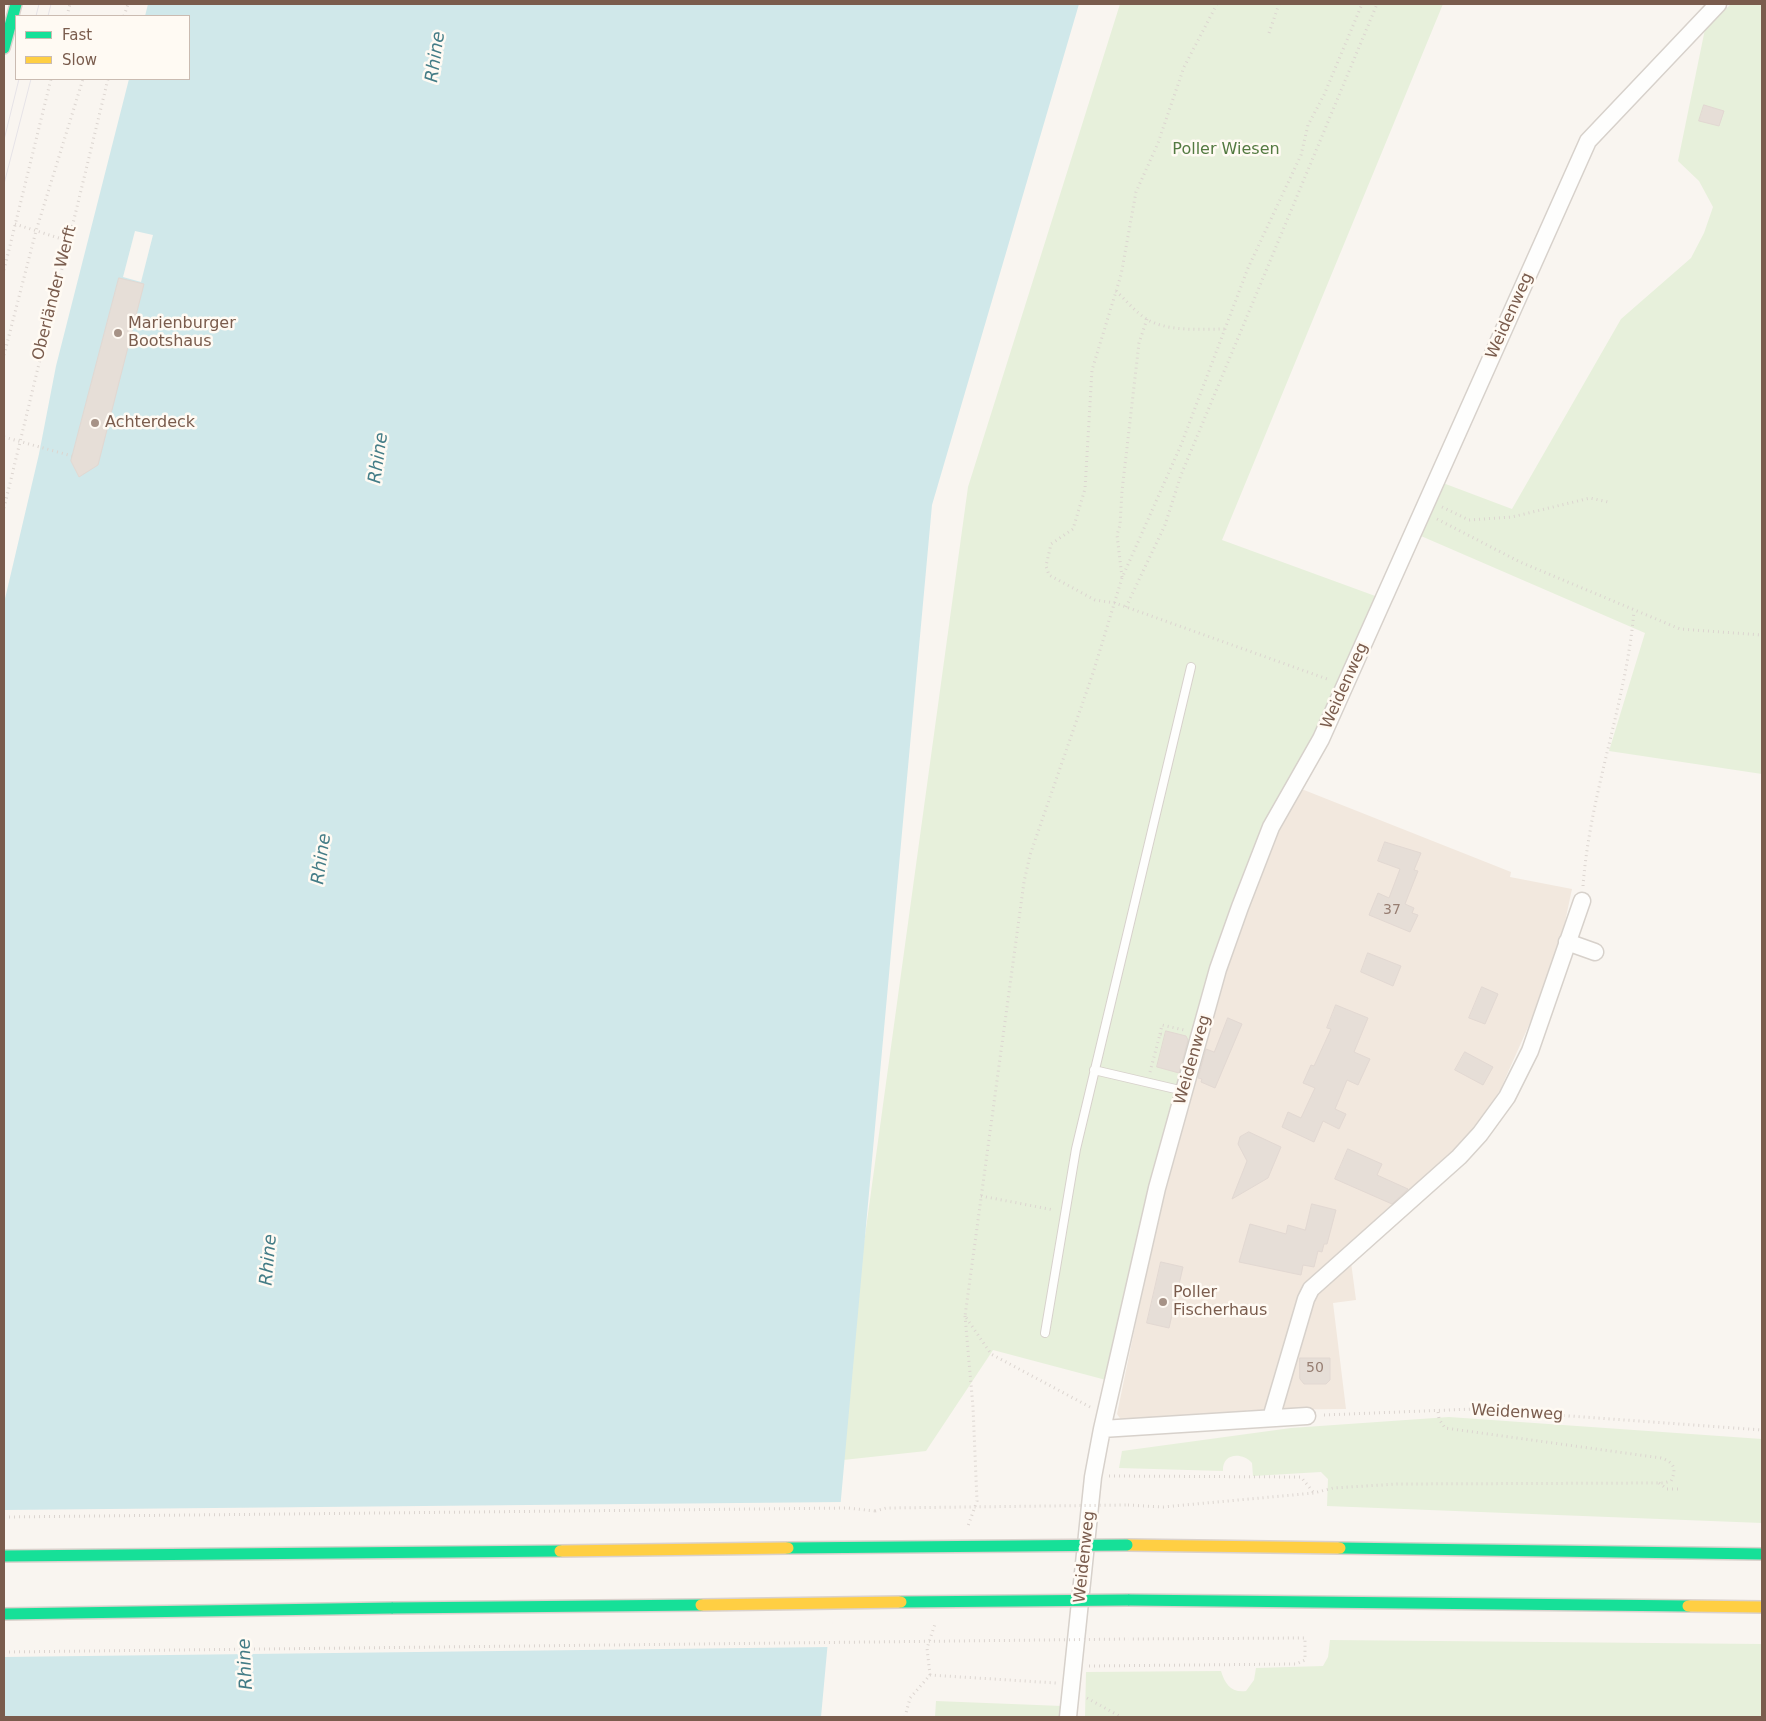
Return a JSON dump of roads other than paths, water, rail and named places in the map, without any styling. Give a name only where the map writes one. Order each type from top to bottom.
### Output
[{"type":"main road","points":[[4,48],[16,4]]},
{"type":"main road","points":[[4,1556],[1127,1545],[1762,1554]]},
{"type":"main road","points":[[4,1614],[1128,1600],[1762,1607]]},
{"type":"street","name":"Weidenweg","points":[[1068,1717],[1094,1476],[1104,1422],[1156,1188],[1218,969],[1240,907],[1271,827],[1322,739],[1344,685],[1426,506],[1588,141],[1718,4]]},
{"type":"street","points":[[1271,1418],[1306,1299],[1312,1289],[1341,1267],[1459,1157],[1480,1134],[1507,1097],[1530,1051],[1582,901]]},
{"type":"street","points":[[1567,942],[1595,952]]},
{"type":"street","points":[[1104,1422],[1307,1416]]},
{"type":"lane","points":[[1045,1333],[1064,1212],[1094,1070],[1191,667]]},
{"type":"lane","points":[[1094,1070],[1184,1091]]},
{"type":"water","name":"Rhine","points":[[148,4],[1079,4],[932,505],[821,1717],[4,1717],[4,603],[39,454],[56,366],[129,80],[190,80],[190,15],[145,15]]},
{"type":"tram line","points":[[36,15],[39,4]]},
{"type":"tram line","points":[[48,15],[51,4]]},
{"type":"tram line","points":[[4,140],[19,80]]},
{"type":"tram line","points":[[4,184],[31,80]]},
{"type":"place","name":"Marienburger Bootshaus","points":[[118,333]]},
{"type":"place","name":"Achterdeck","points":[[95,423]]},
{"type":"place","name":"Poller Fischerhaus","points":[[1163,1302]]},
{"type":"park label","name":"Poller Wiesen","points":[[1226,150]]}]
